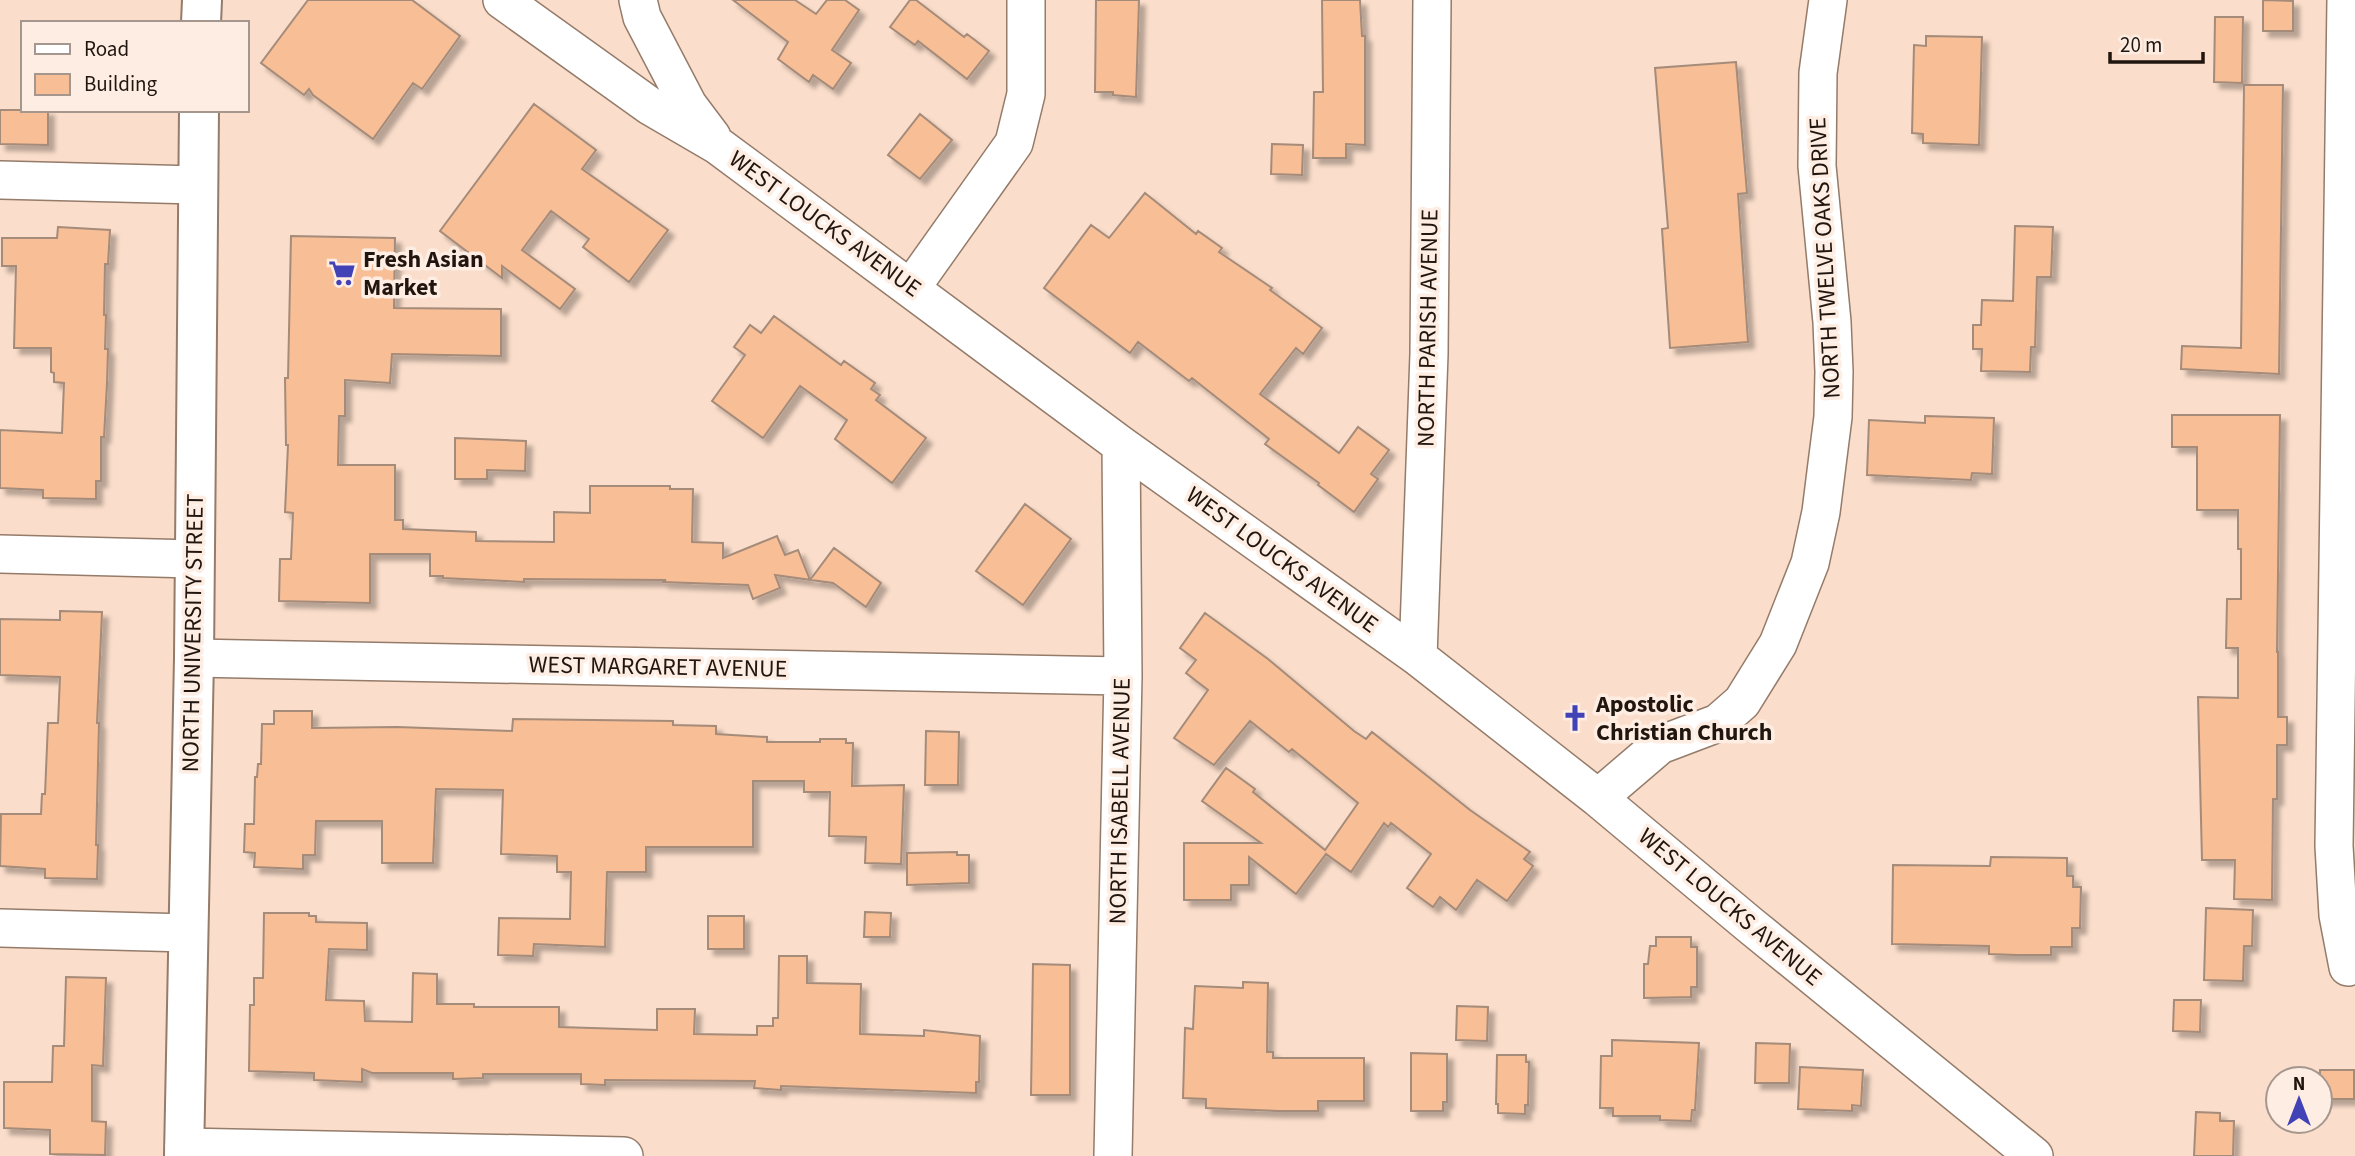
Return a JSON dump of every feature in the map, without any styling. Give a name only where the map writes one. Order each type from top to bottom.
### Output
[{"type":"main road","points":[[201,21],[202,0]]},
{"type":"main road","name":"NORTH UNIVERSITY STREET","points":[[184,1152],[194,658],[199,112]]},
{"type":"street","name":"WEST LOUCKS AVENUE","points":[[502,0],[650,106],[718,145],[1121,445],[1418,657],[1598,797],[1750,925],[2034,1156]]},
{"type":"street","points":[[638,0],[642,17],[688,105],[718,145]]},
{"type":"street","points":[[911,288],[1014,143],[1026,94],[1026,0]]},
{"type":"street","name":"NORTH PARISH AVENUE","points":[[1418,657],[1429,354],[1432,0]]},
{"type":"street","name":"NORTH TWELVE OAKS DRIVE","points":[[1598,797],[1660,745],[1718,723],[1742,702],[1778,645],[1810,563],[1821,512],[1833,417],[1832,322],[1820,211],[1816,117],[1818,73],[1828,0]]},
{"type":"street","points":[[2346,0],[2334,846],[2338,915],[2348,967]]},
{"type":"street","points":[[0,180],[197,185]]},
{"type":"street","name":"NORTH ISABELL AVENUE","points":[[1113,1156],[1122,676],[1121,445]]},
{"type":"street","points":[[0,554],[194,559]]},
{"type":"street","name":"WEST MARGARET AVENUE","points":[[194,658],[1122,676]]},
{"type":"street","points":[[0,928],[188,933]]},
{"type":"street","points":[[184,1152],[624,1156]]},
{"type":"building","points":[[308,0],[412,0],[460,36],[422,89],[413,83],[373,139],[313,95],[309,89],[304,95],[261,63]]},
{"type":"building","points":[[733,0],[795,0],[816,14],[827,0],[845,0],[859,10],[832,50],[851,63],[833,89],[813,75],[809,82],[778,59],[788,42]]},
{"type":"building","points":[[910,0],[916,0],[964,37],[967,34],[989,51],[967,79],[918,41],[915,45],[890,27]]},
{"type":"building","points":[[1096,0],[1139,0],[1136,97],[1113,95],[1113,92],[1095,92]]},
{"type":"building","points":[[1322,0],[1360,0],[1362,36],[1365,36],[1365,145],[1346,144],[1346,158],[1313,158],[1314,92],[1323,92]]},
{"type":"building","points":[[2263,0],[2293,1],[2293,31],[2263,31]]},
{"type":"building","points":[[2215,17],[2243,17],[2242,83],[2214,82]]},
{"type":"building","points":[[1926,36],[1982,37],[1979,145],[1923,143],[1923,134],[1912,133],[1914,45],[1926,46]]},
{"type":"building","points":[[1736,62],[1747,193],[1738,194],[1748,342],[1670,348],[1662,229],[1668,228],[1655,68]]},
{"type":"building","points":[[2244,85],[2283,85],[2279,374],[2181,369],[2182,346],[2241,348]]},
{"type":"building","points":[[534,104],[596,150],[582,169],[668,230],[629,282],[583,247],[589,239],[551,211],[522,250],[575,289],[560,309],[502,266],[502,278],[440,231]]},
{"type":"building","points":[[0,110],[48,112],[48,145],[0,144]]},
{"type":"building","points":[[920,114],[952,140],[920,179],[888,155]]},
{"type":"building","points":[[1272,144],[1303,145],[1302,175],[1271,174]]},
{"type":"building","points":[[1145,193],[1196,234],[1198,231],[1222,248],[1219,252],[1272,288],[1270,290],[1322,328],[1303,354],[1296,348],[1260,394],[1339,453],[1358,427],[1389,450],[1371,474],[1378,479],[1354,512],[1265,444],[1269,439],[1192,378],[1189,381],[1138,342],[1130,353],[1044,288],[1091,225],[1109,238]]},
{"type":"building","points":[[2015,226],[2053,227],[2051,277],[2037,277],[2035,347],[2031,347],[2030,372],[1981,371],[1982,349],[1973,349],[1973,325],[1981,325],[1982,300],[2013,301]]},
{"type":"building","points":[[58,227],[110,230],[108,264],[105,264],[104,315],[105,349],[108,349],[107,383],[104,437],[101,437],[101,481],[96,481],[96,499],[43,498],[43,490],[0,488],[0,430],[62,433],[64,383],[54,382],[54,373],[51,372],[51,348],[14,348],[16,266],[2,266],[2,238],[57,238]]},
{"type":"building","points":[[291,236],[395,238],[394,308],[501,309],[501,356],[392,354],[390,383],[345,380],[345,416],[339,416],[338,465],[395,465],[395,520],[403,520],[403,529],[476,532],[476,541],[554,542],[554,512],[590,513],[590,486],[670,486],[670,489],[693,489],[692,542],[723,543],[723,558],[777,536],[785,555],[798,550],[810,580],[775,575],[780,588],[753,599],[748,585],[662,582],[666,580],[524,579],[524,582],[443,578],[430,576],[430,554],[370,554],[370,603],[279,601],[280,559],[291,559],[293,513],[285,512],[288,445],[285,378],[288,378]]},
{"type":"building","points":[[774,316],[841,365],[844,361],[875,383],[871,389],[880,395],[876,400],[926,438],[892,483],[835,439],[847,420],[800,386],[763,438],[712,401],[745,355],[734,347],[750,325],[761,333]]},
{"type":"building","points":[[2172,415],[2280,415],[2278,717],[2287,717],[2287,745],[2277,745],[2277,799],[2273,799],[2272,900],[2234,899],[2235,860],[2202,860],[2198,697],[2238,698],[2238,648],[2226,648],[2227,599],[2241,599],[2241,549],[2238,549],[2238,510],[2197,510],[2197,447],[2172,447]]},
{"type":"building","points":[[1925,416],[1994,418],[1992,474],[1972,473],[1971,480],[1867,475],[1869,420],[1925,423]]},
{"type":"building","points":[[455,438],[526,441],[525,471],[487,470],[487,479],[455,479]]},
{"type":"building","points":[[1025,504],[1071,539],[1023,605],[976,571]]},
{"type":"building","points":[[834,548],[881,583],[866,607],[833,583],[810,580]]},
{"type":"building","points":[[60,611],[102,612],[97,723],[97,879],[45,878],[45,869],[0,866],[1,814],[41,814],[42,794],[45,794],[48,723],[58,723],[60,677],[0,675],[0,619],[60,620]]},
{"type":"building","points":[[1205,613],[1268,659],[1354,731],[1366,739],[1372,732],[1470,810],[1530,852],[1524,859],[1533,866],[1507,901],[1477,880],[1456,910],[1440,897],[1433,907],[1407,888],[1431,854],[1391,823],[1388,827],[1384,823],[1351,872],[1326,854],[1296,894],[1249,857],[1249,885],[1231,885],[1231,900],[1184,900],[1184,843],[1261,843],[1202,801],[1226,768],[1255,789],[1253,792],[1325,850],[1358,803],[1292,749],[1289,752],[1250,721],[1214,765],[1174,738],[1208,690],[1186,673],[1196,660],[1180,648]]},
{"type":"building","points":[[274,711],[312,711],[312,728],[397,727],[512,731],[513,719],[673,721],[673,725],[716,726],[716,734],[767,737],[767,742],[846,739],[846,743],[853,743],[852,786],[904,785],[901,864],[865,863],[866,837],[829,836],[830,792],[804,792],[804,781],[753,781],[753,847],[646,847],[646,872],[607,872],[605,947],[534,944],[533,956],[498,955],[499,918],[570,919],[571,872],[557,872],[557,856],[501,854],[503,790],[436,789],[433,863],[382,863],[382,821],[316,821],[315,855],[303,855],[303,869],[254,867],[255,853],[244,852],[245,824],[254,824],[255,777],[258,764],[261,764],[262,724],[274,724]]},
{"type":"building","points":[[926,731],[959,732],[958,785],[925,785]]},
{"type":"building","points":[[957,852],[957,855],[969,855],[969,883],[907,885],[907,853]]},
{"type":"building","points":[[1991,857],[2067,858],[2067,876],[2073,876],[2073,887],[2081,887],[2080,928],[2072,928],[2072,947],[2051,947],[2051,955],[2017,955],[1989,954],[1989,946],[1892,944],[1893,865],[1990,866]]},
{"type":"building","points":[[2206,908],[2253,910],[2252,946],[2244,946],[2243,981],[2204,980]]},
{"type":"building","points":[[865,912],[891,913],[890,937],[864,937]]},
{"type":"building","points":[[264,913],[309,913],[309,916],[316,916],[316,922],[367,923],[367,950],[329,949],[326,1000],[364,1001],[365,1021],[412,1022],[413,973],[437,974],[437,1004],[559,1007],[559,1027],[657,1030],[657,1009],[695,1009],[694,1034],[757,1035],[757,1026],[773,1026],[773,1018],[778,1018],[779,956],[807,956],[807,983],[861,984],[860,1034],[924,1036],[924,1030],[980,1036],[979,1082],[976,1082],[976,1093],[781,1086],[781,1090],[754,1088],[755,1081],[605,1080],[605,1085],[581,1084],[581,1074],[483,1074],[483,1078],[453,1079],[453,1073],[372,1073],[362,1069],[362,1082],[314,1080],[314,1073],[249,1071],[250,1005],[254,1005],[254,978],[263,978]]},
{"type":"building","points":[[708,916],[744,916],[744,949],[708,949]]},
{"type":"building","points":[[1656,937],[1691,937],[1691,947],[1697,947],[1697,987],[1691,987],[1691,997],[1644,998],[1644,964],[1648,964],[1650,946],[1656,946]]},
{"type":"building","points":[[1033,964],[1070,965],[1070,1095],[1031,1095]]},
{"type":"building","points":[[66,977],[106,978],[103,1066],[92,1065],[92,1121],[106,1122],[105,1155],[50,1154],[50,1130],[4,1128],[4,1082],[52,1082],[53,1046],[64,1046]]},
{"type":"building","points":[[1243,982],[1268,983],[1267,1052],[1273,1052],[1273,1058],[1364,1058],[1364,1101],[1318,1101],[1318,1111],[1278,1111],[1206,1108],[1206,1099],[1183,1098],[1185,1028],[1193,1029],[1195,986],[1243,988]]},
{"type":"building","points":[[2174,1000],[2201,1000],[2200,1032],[2173,1031]]},
{"type":"building","points":[[1457,1006],[1488,1007],[1487,1041],[1456,1040]]},
{"type":"building","points":[[1612,1040],[1699,1043],[1695,1110],[1692,1110],[1691,1121],[1660,1120],[1660,1116],[1613,1116],[1613,1108],[1600,1108],[1601,1056],[1612,1056]]},
{"type":"building","points":[[1756,1043],[1790,1044],[1789,1083],[1755,1083]]},
{"type":"building","points":[[1411,1053],[1447,1054],[1447,1102],[1443,1102],[1443,1111],[1411,1111]]},
{"type":"building","points":[[1497,1055],[1526,1055],[1526,1062],[1529,1062],[1528,1105],[1525,1105],[1525,1114],[1498,1113]]},
{"type":"building","points":[[1800,1067],[1863,1070],[1861,1106],[1852,1105],[1852,1111],[1798,1109]]},
{"type":"building","points":[[2334,1070],[2354,1070],[2354,1099],[2334,1099]]},
{"type":"building","points":[[2196,1112],[2220,1113],[2220,1121],[2234,1121],[2233,1156],[2194,1156]]},
{"type":"place","name":"Fresh Asian Market","points":[[342,273]]},
{"type":"place","name":"Apostolic Christian Church","points":[[1575,718]]}]
